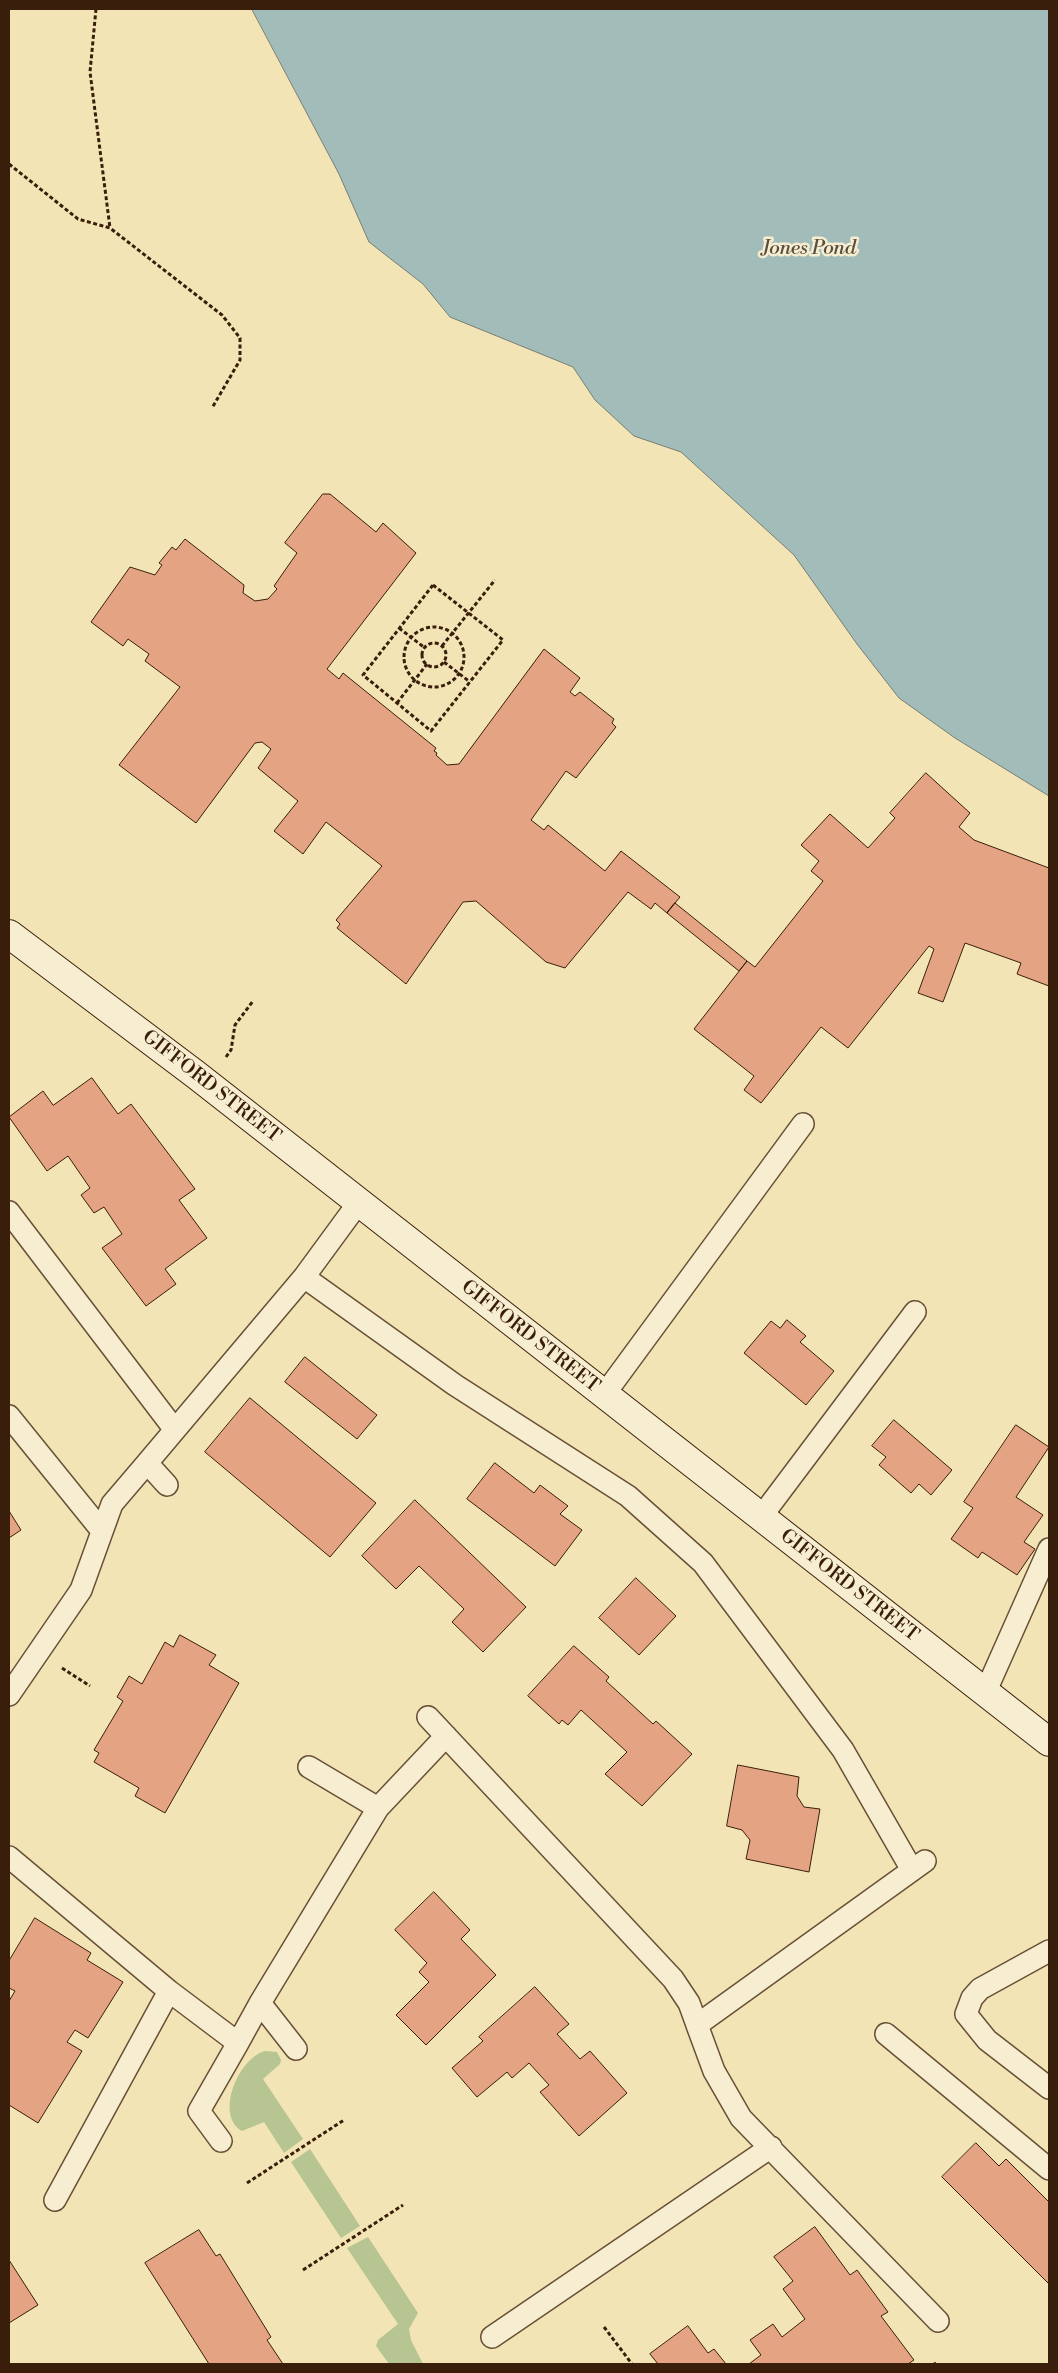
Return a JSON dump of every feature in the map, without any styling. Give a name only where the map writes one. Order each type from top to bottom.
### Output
[{"type":"main road","name":"GIFFORD STREET","points":[[9,934],[164,1050],[985,1693],[1046,1734]]},
{"type":"lane","points":[[604,1395],[803,1124]]},
{"type":"lane","points":[[9,1695],[80,1590],[112,1504],[304,1277],[358,1202]]},
{"type":"lane","points":[[9,1212],[175,1430]]},
{"type":"lane","points":[[304,1277],[455,1385],[628,1496],[703,1563],[844,1750],[919,1865],[698,2025]]},
{"type":"lane","points":[[761,1517],[915,1312]]},
{"type":"lane","points":[[9,1416],[102,1531]]},
{"type":"lane","points":[[147,1463],[167,1485]]},
{"type":"lane","points":[[985,1693],[1049,1549]]},
{"type":"lane","points":[[428,1717],[673,1979],[689,2003],[714,2071],[741,2118],[938,2321]]},
{"type":"lane","points":[[221,2141],[199,2111],[260,2003],[378,1808],[446,1736]]},
{"type":"lane","points":[[309,1767],[378,1808]]},
{"type":"lane","points":[[9,1857],[169,1991],[238,2043]]},
{"type":"lane","points":[[1049,1951],[980,1989],[972,1998],[966,2014],[987,2040],[1049,2088]]},
{"type":"lane","points":[[55,2200],[169,1991]]},
{"type":"lane","points":[[260,2003],[296,2049]]},
{"type":"lane","points":[[886,2034],[1049,2169]]},
{"type":"lane","points":[[492,2337],[771,2147]]},
{"type":"path","points":[[96,9],[90,72],[110,228]]},
{"type":"path","points":[[9,164],[78,219],[110,228],[222,315],[240,338],[240,360],[212,408]]},
{"type":"path","points":[[442,646],[495,580]]},
{"type":"path","points":[[433,585],[502,640],[431,731],[363,676],[399,628],[433,585]]},
{"type":"path","points":[[428,627],[439,627],[453,633],[462,646],[465,656],[459,674],[452,682],[443,686],[424,685],[416,681],[405,665],[406,646],[411,638],[428,627]]},
{"type":"path","points":[[399,628],[425,648]]},
{"type":"path","points":[[434,643],[442,646],[446,655],[444,662],[437,667],[428,664],[422,656],[425,648],[434,643]]},
{"type":"path","points":[[444,662],[470,682]]},
{"type":"path","points":[[397,704],[428,664]]},
{"type":"path","points":[[221,1064],[231,1050],[233,1032],[238,1019],[253,1001]]},
{"type":"path","points":[[248,2183],[344,2120]]},
{"type":"path","points":[[303,2270],[403,2205]]},
{"type":"path","points":[[604,2327],[632,2364]]},
{"type":"green space","points":[[265,2051],[277,2052],[281,2060],[280,2064],[263,2079],[303,2139],[284,2153],[264,2122],[242,2131],[234,2124],[230,2113],[230,2101],[238,2076],[255,2056]]},
{"type":"green space","points":[[310,2149],[360,2226],[341,2238],[291,2162]]},
{"type":"green space","points":[[368,2237],[418,2313],[409,2329],[411,2340],[423,2364],[389,2364],[376,2346],[378,2340],[398,2324],[347,2248]]},
{"type":"water","name":"Jones Pond","points":[[252,9],[1049,9],[1049,796],[955,738],[899,698],[857,644],[794,555],[681,452],[634,436],[595,400],[573,367],[450,317],[423,284],[369,242],[339,174]]},
{"type":"building","points":[[323,494],[330,494],[376,532],[383,523],[416,553],[327,669],[339,679],[343,673],[436,748],[434,751],[437,753],[436,755],[447,765],[459,764],[544,649],[580,678],[570,692],[575,696],[580,692],[614,719],[612,723],[616,727],[576,778],[566,771],[531,820],[544,830],[548,825],[605,871],[621,851],[680,897],[667,913],[655,903],[651,909],[628,892],[565,968],[546,962],[476,901],[463,902],[406,984],[337,928],[340,924],[336,920],[382,866],[326,822],[303,854],[274,831],[298,801],[258,768],[271,749],[262,742],[255,743],[196,823],[119,765],[180,687],[145,661],[149,654],[128,639],[123,646],[91,622],[130,567],[155,575],[162,565],[159,563],[172,547],[176,550],[185,539],[244,585],[243,593],[255,601],[268,599],[277,589],[274,586],[297,553],[285,543]]},
{"type":"building","points":[[926,773],[970,813],[959,827],[974,840],[1049,868],[1049,986],[1017,974],[1021,963],[965,943],[943,1002],[918,993],[934,949],[929,946],[848,1048],[821,1027],[761,1103],[744,1090],[754,1076],[694,1029],[747,961],[755,967],[823,881],[811,871],[819,861],[801,845],[830,814],[868,848],[895,818],[890,813]]},
{"type":"building","points":[[675,903],[747,961],[739,971],[667,913]]},
{"type":"building","points":[[92,1078],[118,1114],[131,1104],[195,1189],[179,1200],[207,1238],[165,1269],[176,1284],[146,1306],[102,1248],[122,1234],[104,1207],[94,1213],[81,1195],[90,1188],[68,1156],[47,1171],[9,1117],[43,1091],[53,1105]]},
{"type":"building","points":[[787,1320],[806,1336],[800,1342],[834,1371],[806,1405],[744,1353],[771,1321],[780,1328]]},
{"type":"building","points":[[305,1357],[377,1415],[357,1439],[285,1382]]},
{"type":"building","points":[[250,1398],[376,1503],[330,1557],[205,1452]]},
{"type":"building","points":[[894,1420],[952,1470],[931,1495],[919,1484],[911,1493],[879,1465],[886,1457],[872,1446]]},
{"type":"building","points":[[1016,1425],[1049,1447],[1016,1497],[1043,1515],[1024,1542],[1035,1549],[1017,1575],[982,1552],[978,1558],[951,1539],[973,1508],[964,1502]]},
{"type":"building","points":[[495,1463],[534,1493],[540,1485],[568,1506],[560,1514],[582,1530],[555,1566],[467,1499]]},
{"type":"building","points":[[415,1500],[526,1607],[483,1652],[452,1622],[464,1609],[419,1566],[396,1589],[362,1556]]},
{"type":"building","points":[[9,1511],[21,1530],[9,1538]]},
{"type":"building","points":[[636,1578],[676,1616],[639,1655],[599,1618]]},
{"type":"building","points":[[180,1635],[216,1655],[209,1665],[239,1683],[165,1813],[135,1796],[139,1788],[94,1762],[99,1753],[94,1750],[123,1701],[117,1697],[129,1676],[142,1684],[165,1642],[173,1647]]},
{"type":"building","points":[[574,1646],[609,1677],[606,1681],[653,1724],[656,1721],[692,1754],[642,1806],[605,1774],[627,1752],[581,1710],[568,1725],[562,1720],[559,1724],[528,1696]]},
{"type":"building","points":[[738,1765],[799,1777],[797,1796],[804,1807],[820,1809],[809,1872],[746,1859],[750,1840],[742,1830],[727,1826]]},
{"type":"building","points":[[434,1892],[470,1930],[461,1939],[496,1975],[426,2045],[396,2015],[429,1982],[419,1972],[427,1963],[395,1930]]},
{"type":"building","points":[[35,1918],[91,1953],[87,1960],[123,1982],[88,2038],[75,2030],[67,2042],[82,2051],[38,2123],[9,2105],[9,2001],[15,1991],[9,1988],[9,1961]]},
{"type":"building","points":[[535,1987],[569,2024],[557,2034],[580,2059],[590,2051],[627,2093],[579,2136],[540,2092],[549,2085],[529,2063],[512,2078],[507,2072],[477,2097],[452,2068],[483,2041],[479,2037]]},
{"type":"building","points":[[976,2143],[999,2166],[1006,2159],[1049,2202],[1049,2284],[942,2177]]},
{"type":"building","points":[[815,2227],[850,2275],[857,2270],[888,2312],[881,2316],[914,2360],[908,2364],[749,2364],[761,2355],[750,2340],[773,2324],[782,2337],[805,2319],[783,2289],[793,2281],[774,2257]]},
{"type":"building","points":[[199,2230],[216,2256],[220,2254],[271,2337],[267,2340],[283,2364],[209,2364],[145,2263]]},
{"type":"building","points":[[9,2260],[38,2305],[9,2323]]},
{"type":"building","points":[[688,2326],[708,2353],[714,2349],[726,2364],[658,2364],[650,2354]]}]
